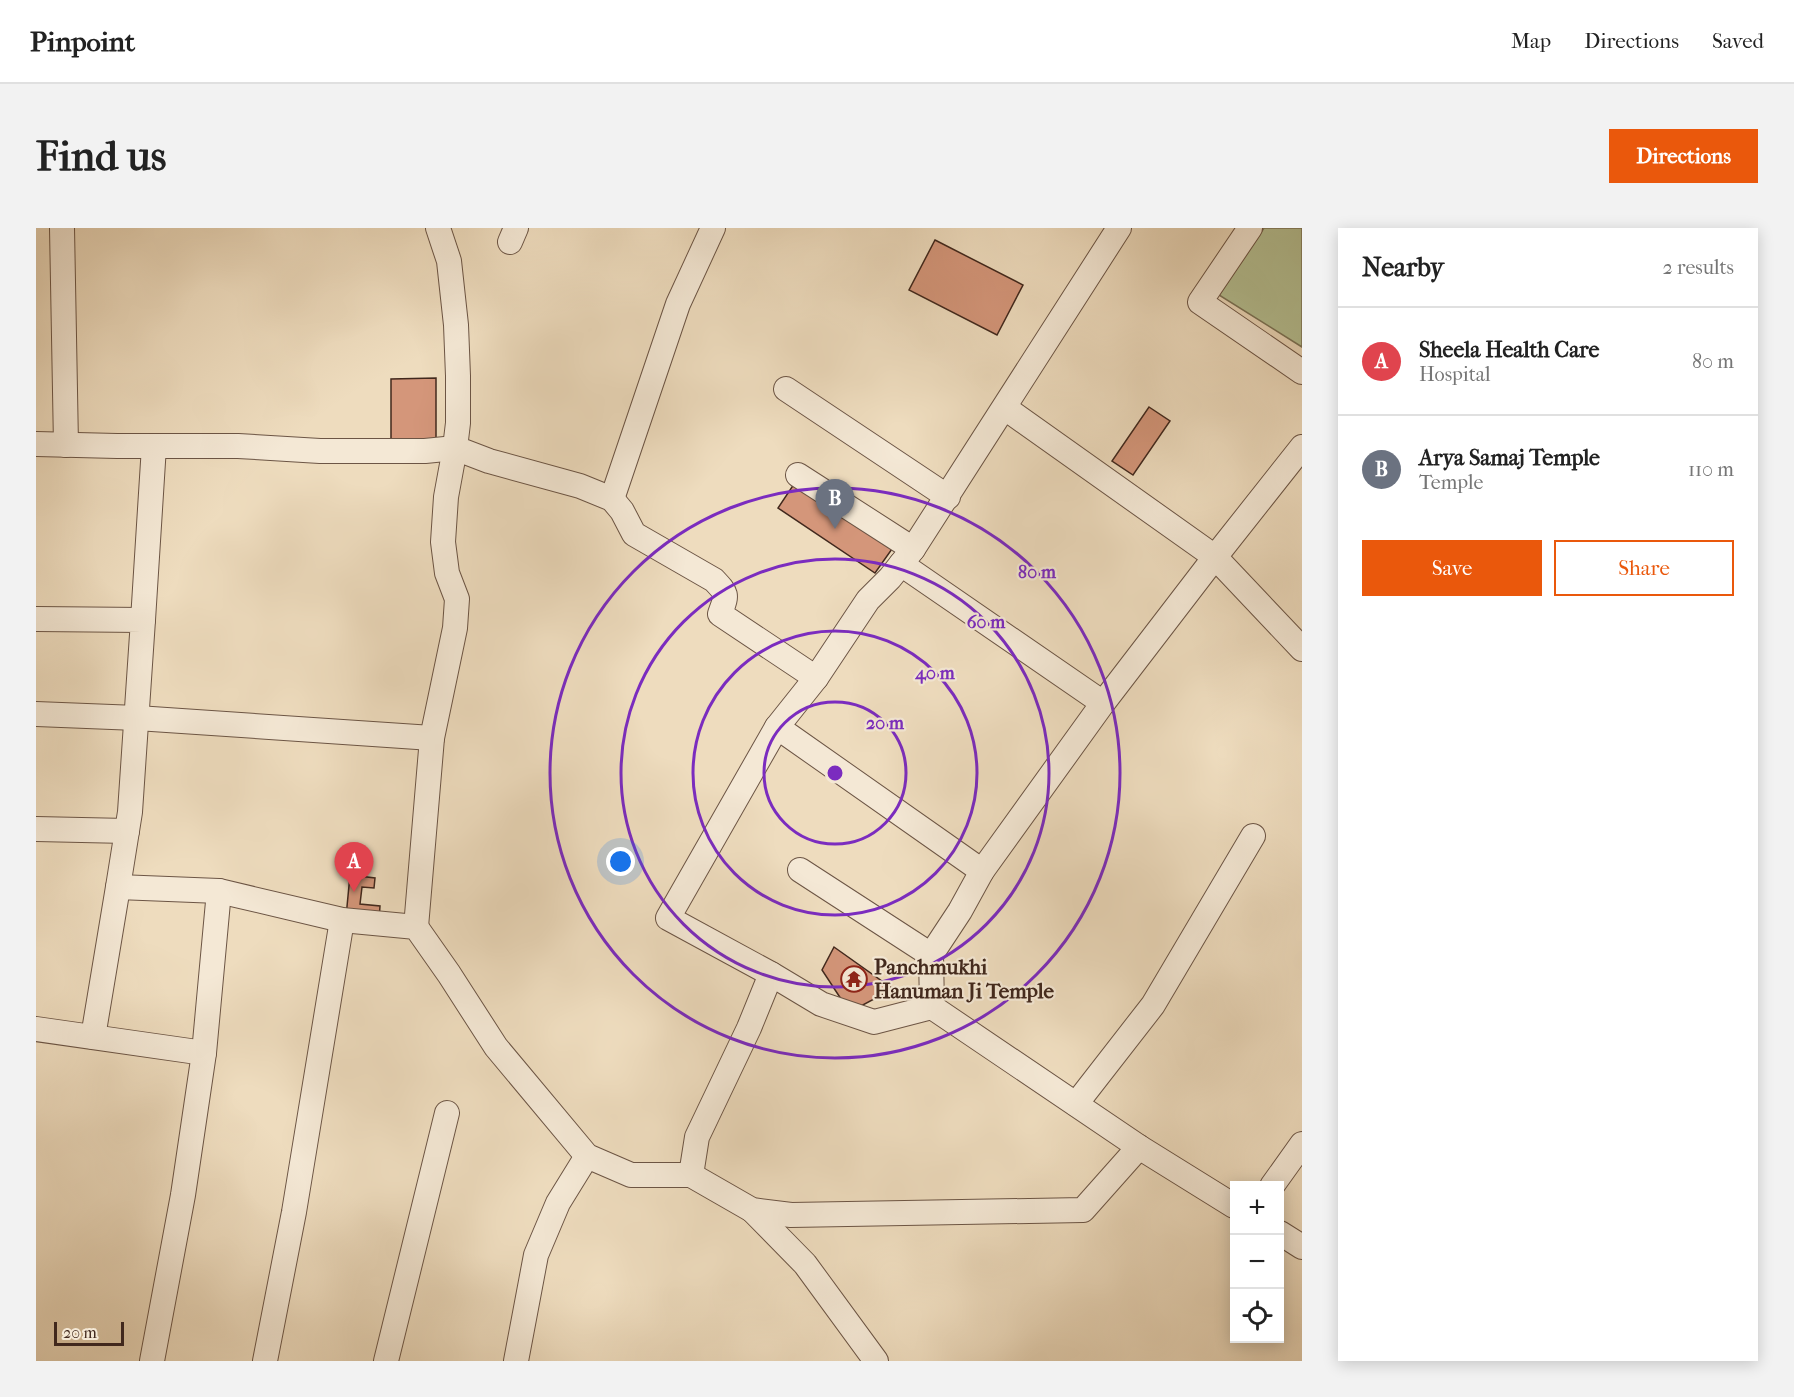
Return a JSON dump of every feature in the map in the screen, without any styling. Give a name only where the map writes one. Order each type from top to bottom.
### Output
[{"type":"street","points":[[62,228],[66,445]]},
{"type":"street","points":[[438,228],[450,261],[456,326],[458,423],[446,497],[443,542],[447,573],[457,599],[455,628],[432,738],[416,927],[496,1047],[587,1156],[631,1175],[691,1175],[752,1210],[805,1264],[876,1361]]},
{"type":"street","points":[[612,499],[678,304],[713,228]]},
{"type":"street","points":[[1119,228],[948,497],[907,556],[868,600],[816,678],[777,727],[668,918],[821,1004],[874,1022],[932,1007],[1139,1147],[1230,1204]]},
{"type":"street","points":[[1250,228],[1200,302],[1302,372]]},
{"type":"street","points":[[786,389],[948,497]]},
{"type":"street","points":[[1005,408],[1215,557],[1302,649]]},
{"type":"street","points":[[36,444],[238,446],[320,451],[425,451],[455,448],[489,461],[580,486],[612,499],[622,511],[634,534],[714,580],[724,590],[726,598],[720,614],[816,678]]},
{"type":"street","points":[[93,1037],[130,812],[154,446]]},
{"type":"street","points":[[932,1007],[931,955],[960,911],[982,871],[1104,704],[1302,447]]},
{"type":"street","points":[[798,475],[1104,704]]},
{"type":"street","points":[[36,619],[143,620]]},
{"type":"street","points":[[36,714],[137,718],[432,738]]},
{"type":"street","points":[[777,727],[982,871]]},
{"type":"street","points":[[36,829],[127,831]]},
{"type":"street","points":[[1076,1104],[1153,1005],[1253,836]]},
{"type":"street","points":[[800,870],[931,955]]},
{"type":"street","points":[[118,887],[219,891],[342,920],[416,927]]},
{"type":"street","points":[[152,1361],[183,1195],[204,1053],[219,891]]},
{"type":"street","points":[[265,1361],[294,1212],[342,920]]},
{"type":"street","points":[[691,1175],[697,1137],[749,1028],[771,974]]},
{"type":"street","points":[[36,1029],[204,1053]]},
{"type":"street","points":[[386,1361],[447,1113]]},
{"type":"street","points":[[1275,1181],[1302,1144]]},
{"type":"street","points":[[752,1210],[790,1215],[1083,1210],[1139,1147]]},
{"type":"street","points":[[516,1361],[536,1255],[558,1203],[587,1156]]},
{"type":"street","points":[[1283,1235],[1302,1247]]},
{"type":"green space","points":[[1264,228],[1302,228],[1302,347],[1219,295]]},
{"type":"building","points":[[935,240],[1023,285],[997,335],[909,290]]},
{"type":"building","points":[[436,378],[436,443],[391,444],[391,379]]},
{"type":"building","points":[[1149,407],[1170,421],[1133,475],[1112,461]]},
{"type":"building","points":[[794,484],[892,549],[875,573],[778,508]]},
{"type":"building","points":[[350,875],[375,878],[374,888],[362,887],[360,904],[380,906],[379,920],[346,917]]},
{"type":"building","name":"Panchmukhi Hanuman Ji Temple","points":[[834,947],[893,989],[861,1006],[843,1002],[822,970]]},
{"type":"place","name":"Arya Samaj Temple","points":[[835,529]]},
{"type":"place","name":"Sheela Health Care","points":[[354,892]]},
{"type":"place","name":"Panchmukhi Hanuman Ji Temple","points":[[854,979]]}]
